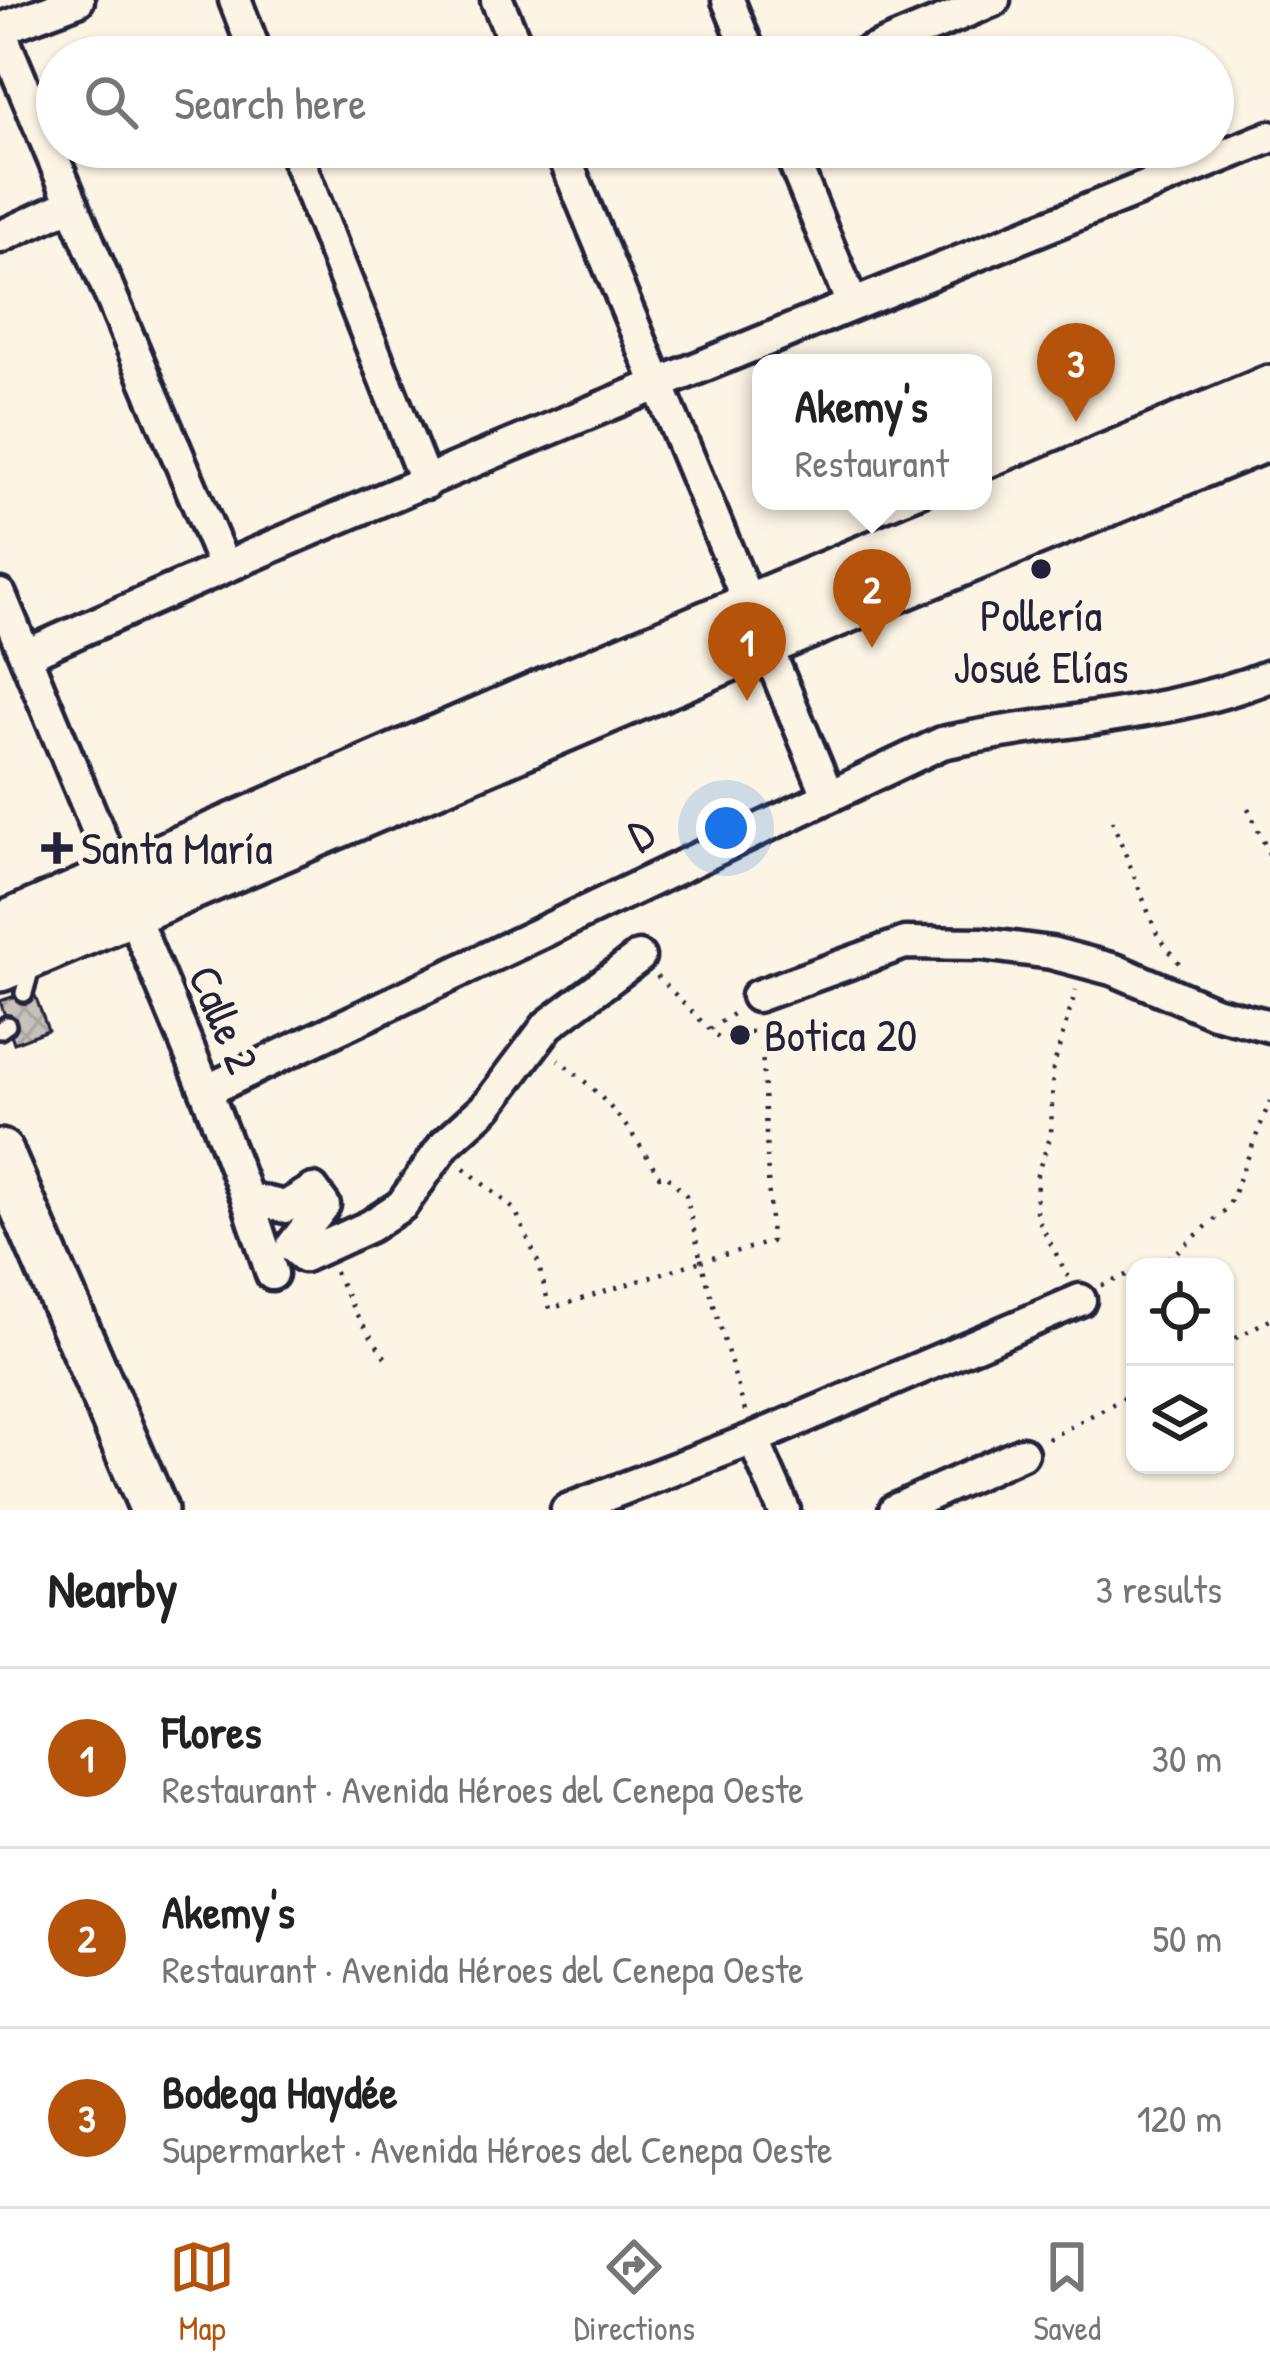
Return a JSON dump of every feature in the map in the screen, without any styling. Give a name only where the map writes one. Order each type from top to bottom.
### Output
[{"type":"main road","points":[[15,959],[122,894],[760,624],[1270,389]]},
{"type":"main road","points":[[760,624],[1270,436]]},
{"type":"main road","points":[[0,1153],[154,1510]]},
{"type":"street","points":[[36,117],[0,30],[78,0]]},
{"type":"street","points":[[235,0],[249,36]]},
{"type":"street","points":[[497,0],[512,36]]},
{"type":"street","points":[[728,0],[743,36]]},
{"type":"street","points":[[899,36],[960,6],[994,0]]},
{"type":"street","points":[[1234,151],[1270,137]]},
{"type":"street","points":[[57,168],[224,566]]},
{"type":"street","points":[[301,168],[426,483]]},
{"type":"street","points":[[569,168],[828,795]]},
{"type":"street","points":[[797,168],[852,304]]},
{"type":"street","points":[[26,655],[224,566],[852,304],[1192,168]]},
{"type":"street","points":[[0,237],[72,204]]},
{"type":"street","name":"Calle 2","points":[[0,595],[206,1091],[272,1274]]},
{"type":"street","name":"D","points":[[206,1091],[943,743],[1219,697],[1270,676]]},
{"type":"street","points":[[758,996],[905,943],[983,944],[1115,970],[1214,1012],[1270,1026]]},
{"type":"street","points":[[248,1198],[285,1207],[313,1190],[324,1204],[292,1246],[304,1256],[370,1226],[402,1205],[440,1151],[487,1106],[534,1042],[566,1010],[639,957]]},
{"type":"street","points":[[567,1510],[753,1439],[1080,1300]]},
{"type":"street","points":[[753,1439],[784,1510]]},
{"type":"street","points":[[896,1510],[1022,1453]]},
{"type":"path","points":[[1248,808],[1270,856]]},
{"type":"path","points":[[1112,820],[1157,934],[1214,1012]]},
{"type":"path","points":[[639,957],[720,1040],[761,1029]]},
{"type":"path","points":[[1080,1300],[1036,1215],[1037,1174],[1051,1136],[1053,1068],[1084,962]]},
{"type":"path","points":[[440,1151],[515,1210],[538,1262],[550,1309],[771,1242],[758,996]]},
{"type":"path","points":[[534,1042],[595,1087],[638,1139],[659,1176],[666,1174],[686,1195],[753,1439]]},
{"type":"path","points":[[1167,1258],[1228,1208],[1270,1101]]},
{"type":"path","points":[[323,1247],[356,1314],[387,1360]]},
{"type":"path","points":[[1234,1339],[1270,1319]]},
{"type":"path","points":[[1022,1453],[1126,1397]]},
{"type":"building","points":[[33,990],[48,1030],[14,1043],[0,1001]]},
{"type":"place","name":"Bodega Haydée","points":[[1076,422]]},
{"type":"place","name":"Pollería Josué Elías","points":[[1041,569]]},
{"type":"place","name":"Akemy's","points":[[872,648]]},
{"type":"place","name":"Flores","points":[[747,701]]},
{"type":"place","name":"Santa María","points":[[57,848]]},
{"type":"place","name":"Botica 20","points":[[740,1035]]}]
